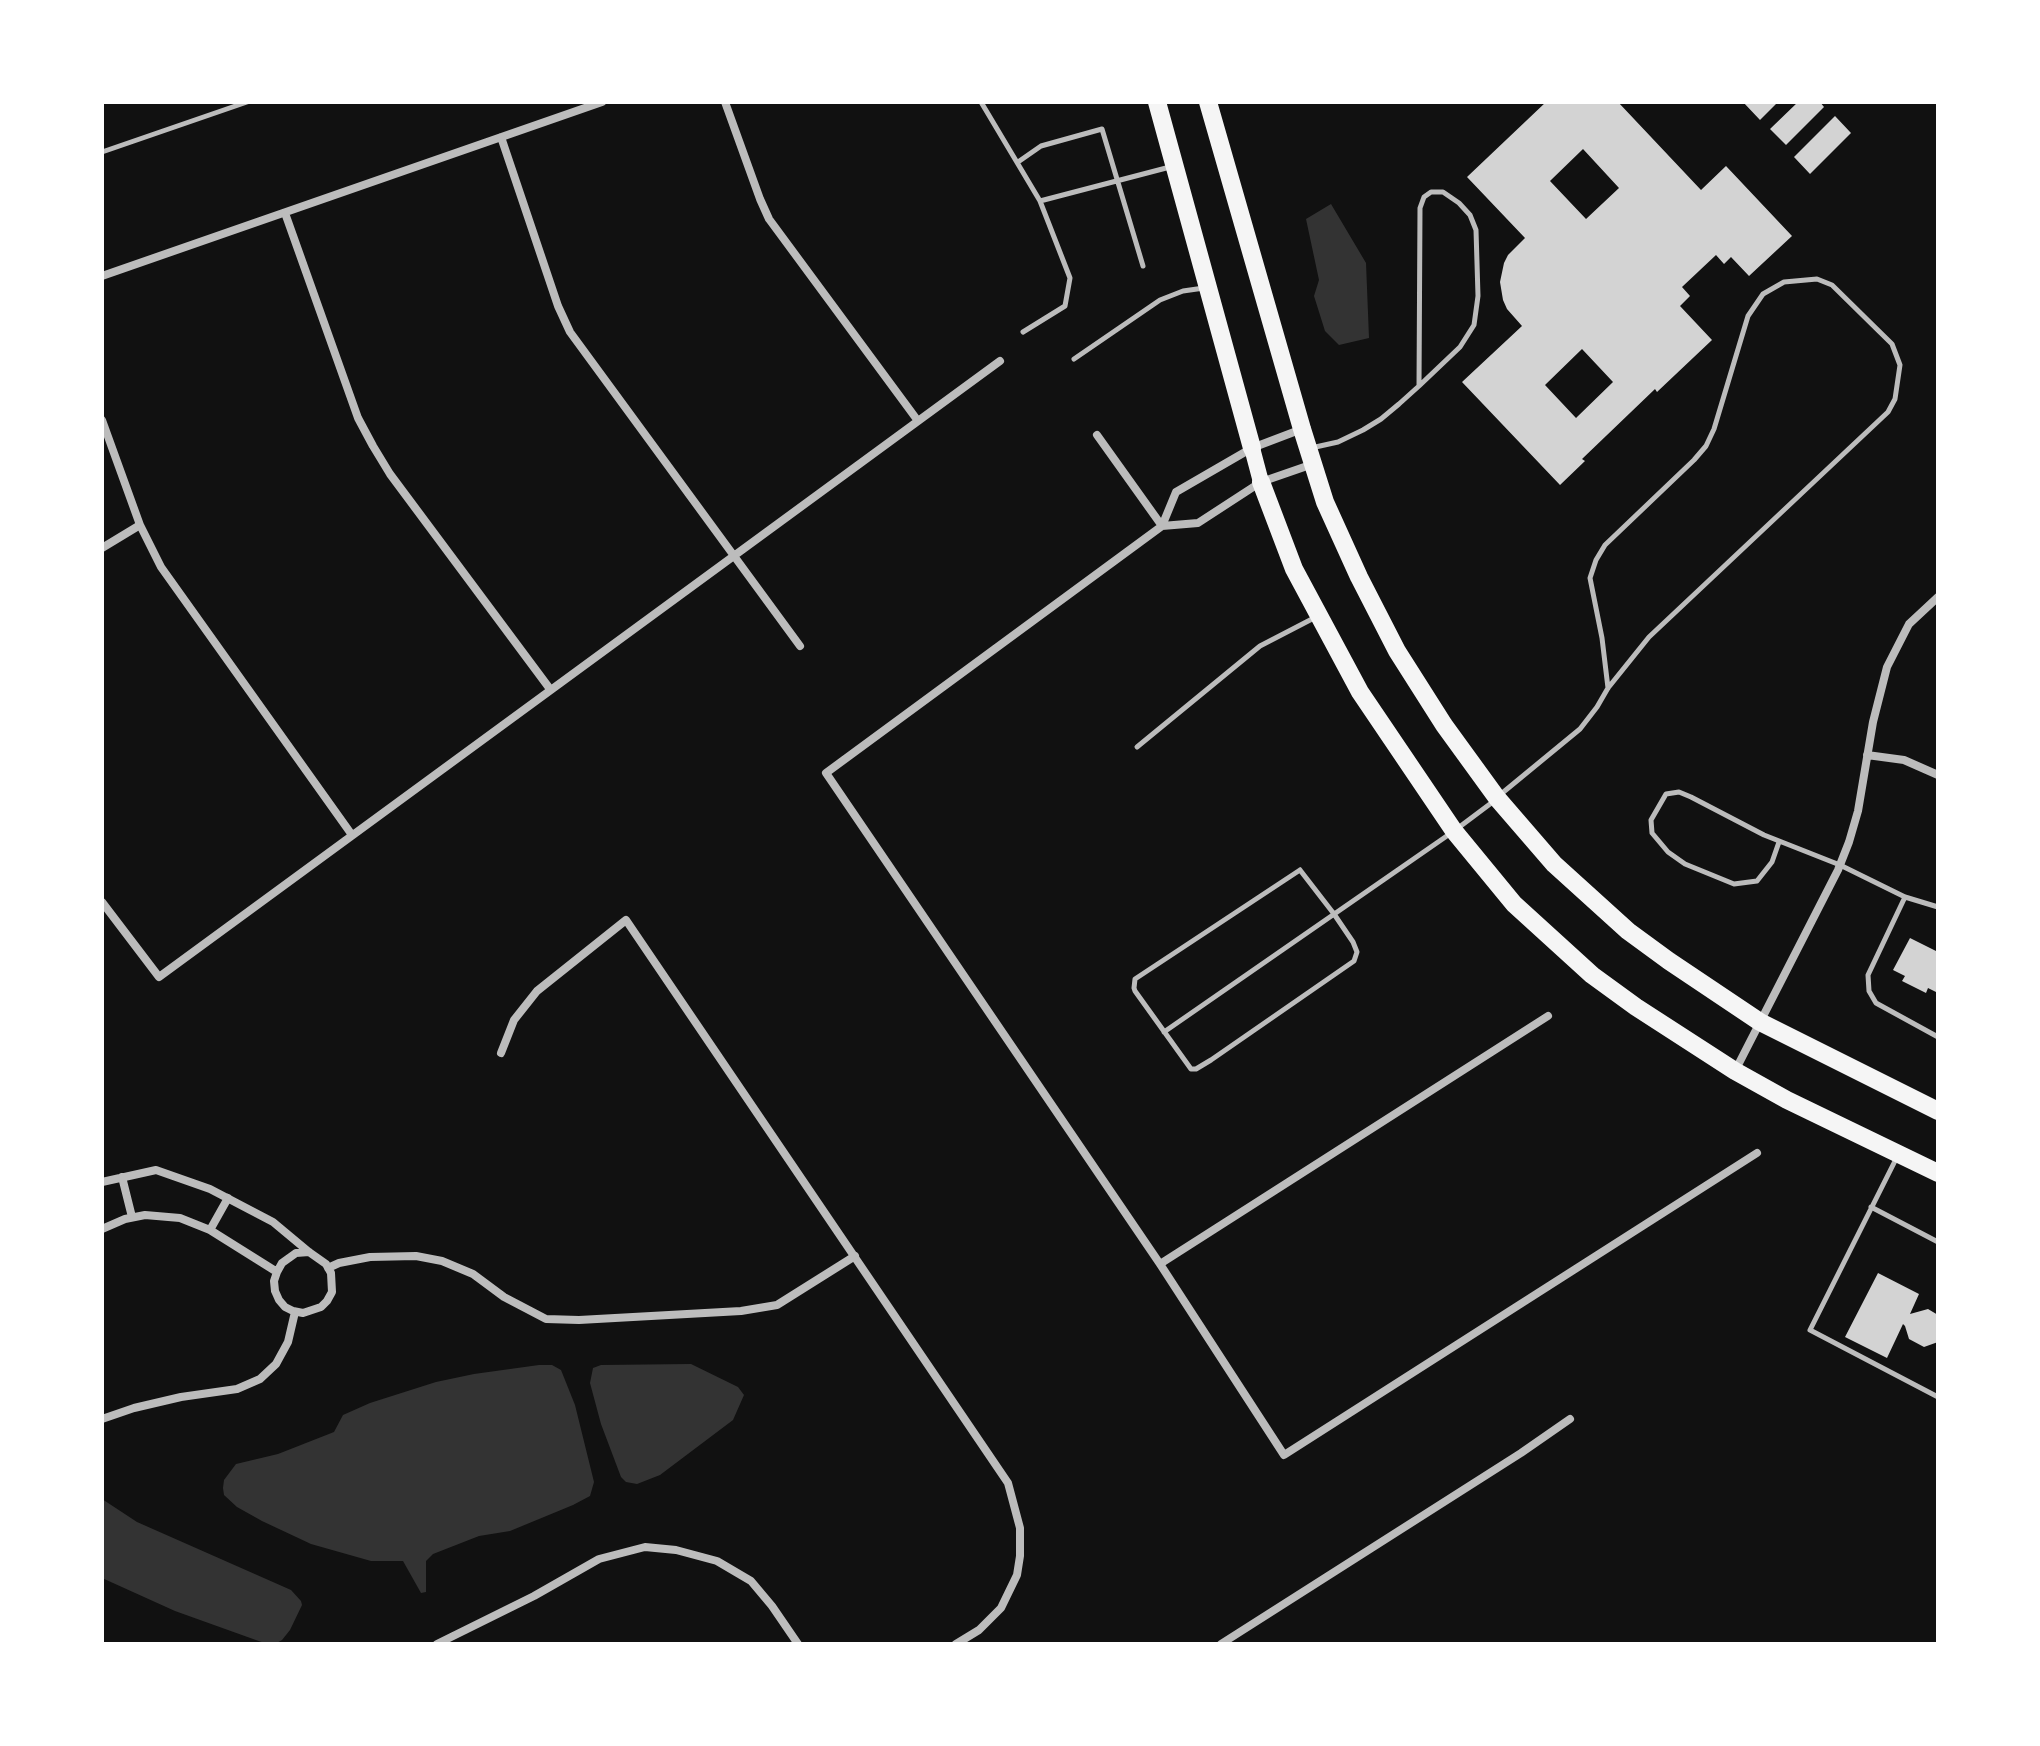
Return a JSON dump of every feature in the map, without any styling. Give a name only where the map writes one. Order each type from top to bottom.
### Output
[{"type":"main road","points":[[1157,102],[1261,482],[1294,569],[1360,692],[1454,831],[1514,904],[1592,975],[1636,1007],[1735,1071],[1787,1100],[1938,1173]]},
{"type":"main road","points":[[1208,102],[1310,456],[1331,515],[1397,651],[1444,725],[1497,798],[1554,864],[1628,931],[1760,1022],[1938,1111]]},
{"type":"street","points":[[102,276],[602,102]]},
{"type":"street","points":[[725,102],[769,219],[918,421]]},
{"type":"street","points":[[501,137],[558,306],[570,332],[800,646]]},
{"type":"street","points":[[285,213],[358,418],[373,446],[390,474],[550,689]]},
{"type":"street","points":[[102,902],[159,977],[1000,361]]},
{"type":"street","points":[[102,420],[140,525],[161,567],[352,835]]},
{"type":"street","points":[[1302,429],[1252,448],[1176,492],[1162,526],[826,773],[1160,1264],[1284,1455],[1757,1153]]},
{"type":"street","points":[[1097,435],[1162,526]]},
{"type":"street","points":[[1162,526],[1198,523],[1261,482],[1310,456]]},
{"type":"street","points":[[102,548],[140,525]]},
{"type":"street","points":[[1735,1071],[1849,842],[1887,667],[1909,624],[1938,597]]},
{"type":"street","points":[[1867,755],[1904,760],[1938,775]]},
{"type":"street","points":[[501,1053],[514,1020],[537,991],[626,920],[1008,1483],[1020,1528],[1017,1575],[1001,1608],[979,1630],[956,1644]]},
{"type":"street","points":[[1160,1264],[1548,1016]]},
{"type":"street","points":[[102,1182],[156,1170],[210,1189],[273,1222],[309,1252],[328,1268],[333,1283],[327,1301],[312,1312],[295,1312],[279,1300],[274,1281],[282,1263],[296,1253],[309,1252]]},
{"type":"street","points":[[122,1177],[132,1217]]},
{"type":"street","points":[[210,1230],[228,1198]]},
{"type":"street","points":[[102,1229],[145,1215],[180,1218],[210,1230],[277,1272]]},
{"type":"street","points":[[328,1268],[370,1257],[429,1258],[473,1274],[504,1297],[546,1319],[579,1320],[741,1311],[777,1305],[855,1256]]},
{"type":"street","points":[[102,1419],[181,1397],[237,1389],[260,1379],[276,1364],[288,1342],[295,1312]]},
{"type":"street","points":[[1221,1644],[1570,1419]]},
{"type":"street","points":[[437,1644],[534,1596],[599,1559],[645,1547],[676,1550],[717,1561],[751,1581],[798,1644]]},
{"type":"lane","points":[[102,152],[247,102]]},
{"type":"lane","points":[[981,102],[1040,201],[1070,278],[1065,306],[1023,332]]},
{"type":"lane","points":[[1018,162],[1041,146],[1102,129],[1143,266]]},
{"type":"lane","points":[[1040,201],[1175,165]]},
{"type":"lane","points":[[1310,456],[1381,419],[1419,386],[1460,347],[1474,325],[1478,296],[1476,230],[1470,215],[1443,192],[1431,192],[1424,197],[1420,208],[1419,386]]},
{"type":"lane","points":[[1164,1032],[1454,831],[1580,729],[1649,637],[1888,412],[1895,399],[1900,365],[1892,344],[1832,285],[1817,279],[1784,282],[1763,294],[1748,316],[1706,446],[1605,545],[1596,560],[1590,578],[1608,688]]},
{"type":"lane","points":[[1074,359],[1160,300],[1183,291],[1209,287]]},
{"type":"lane","points":[[1137,747],[1260,646],[1318,616]]},
{"type":"lane","points":[[1779,842],[1772,862],[1757,881],[1734,884],[1685,864],[1668,852],[1652,833],[1651,820],[1666,794],[1679,792],[1779,842],[1840,865],[1905,897],[1938,907]]},
{"type":"lane","points":[[1300,870],[1334,914],[1353,942],[1357,952],[1354,961],[1196,1069],[1191,1069],[1135,991],[1135,979],[1300,870]]},
{"type":"lane","points":[[1905,897],[1868,975],[1869,991],[1876,1003],[1938,1037]]},
{"type":"lane","points":[[1898,1154],[1810,1330],[1938,1397]]},
{"type":"lane","points":[[1871,1207],[1938,1242]]},
{"type":"shaded area","points":[[1331,204],[1366,263],[1369,338],[1339,345],[1325,331],[1314,296],[1319,280],[1306,219]]},
{"type":"shaded area","points":[[691,1364],[738,1387],[744,1395],[733,1420],[660,1475],[637,1484],[626,1482],[621,1477],[601,1424],[590,1383],[593,1368],[601,1365]]},
{"type":"shaded area","points":[[552,1365],[561,1370],[575,1405],[594,1482],[590,1496],[510,1531],[479,1536],[433,1554],[426,1561],[426,1592],[421,1593],[403,1561],[371,1561],[311,1544],[237,1507],[224,1495],[224,1480],[236,1464],[278,1454],[334,1432],[343,1415],[370,1403],[436,1382]]},
{"type":"shaded area","points":[[102,1499],[137,1522],[291,1590],[302,1605],[290,1630],[282,1640],[267,1644],[175,1611],[102,1578]]},
{"type":"building","points":[[1546,102],[1618,102],[1701,190],[1726,166],[1792,236],[1749,276],[1731,257],[1724,264],[1716,255],[1682,287],[1690,296],[1680,306],[1712,340],[1657,392],[1655,389],[1582,459],[1585,461],[1560,485],[1462,382],[1522,326],[1507,309],[1500,282],[1508,255],[1525,238],[1467,177]],"holes":[[[1583,149],[1619,188],[1586,219],[1550,181]],[[1582,349],[1613,382],[1576,418],[1545,385]]]},
{"type":"building","points":[[1743,102],[1778,102],[1760,120]]},
{"type":"building","points":[[1798,102],[1820,102],[1824,107],[1786,145],[1770,129]]},
{"type":"building","points":[[1835,116],[1851,133],[1810,174],[1794,157]]},
{"type":"building","points":[[1910,938],[1938,952],[1938,993],[1928,988],[1926,993],[1902,981],[1905,976],[1893,970]]},
{"type":"building","points":[[1878,1273],[1919,1294],[1910,1314],[1928,1309],[1938,1315],[1938,1342],[1924,1347],[1909,1339],[1903,1324],[1887,1358],[1845,1337]]}]
